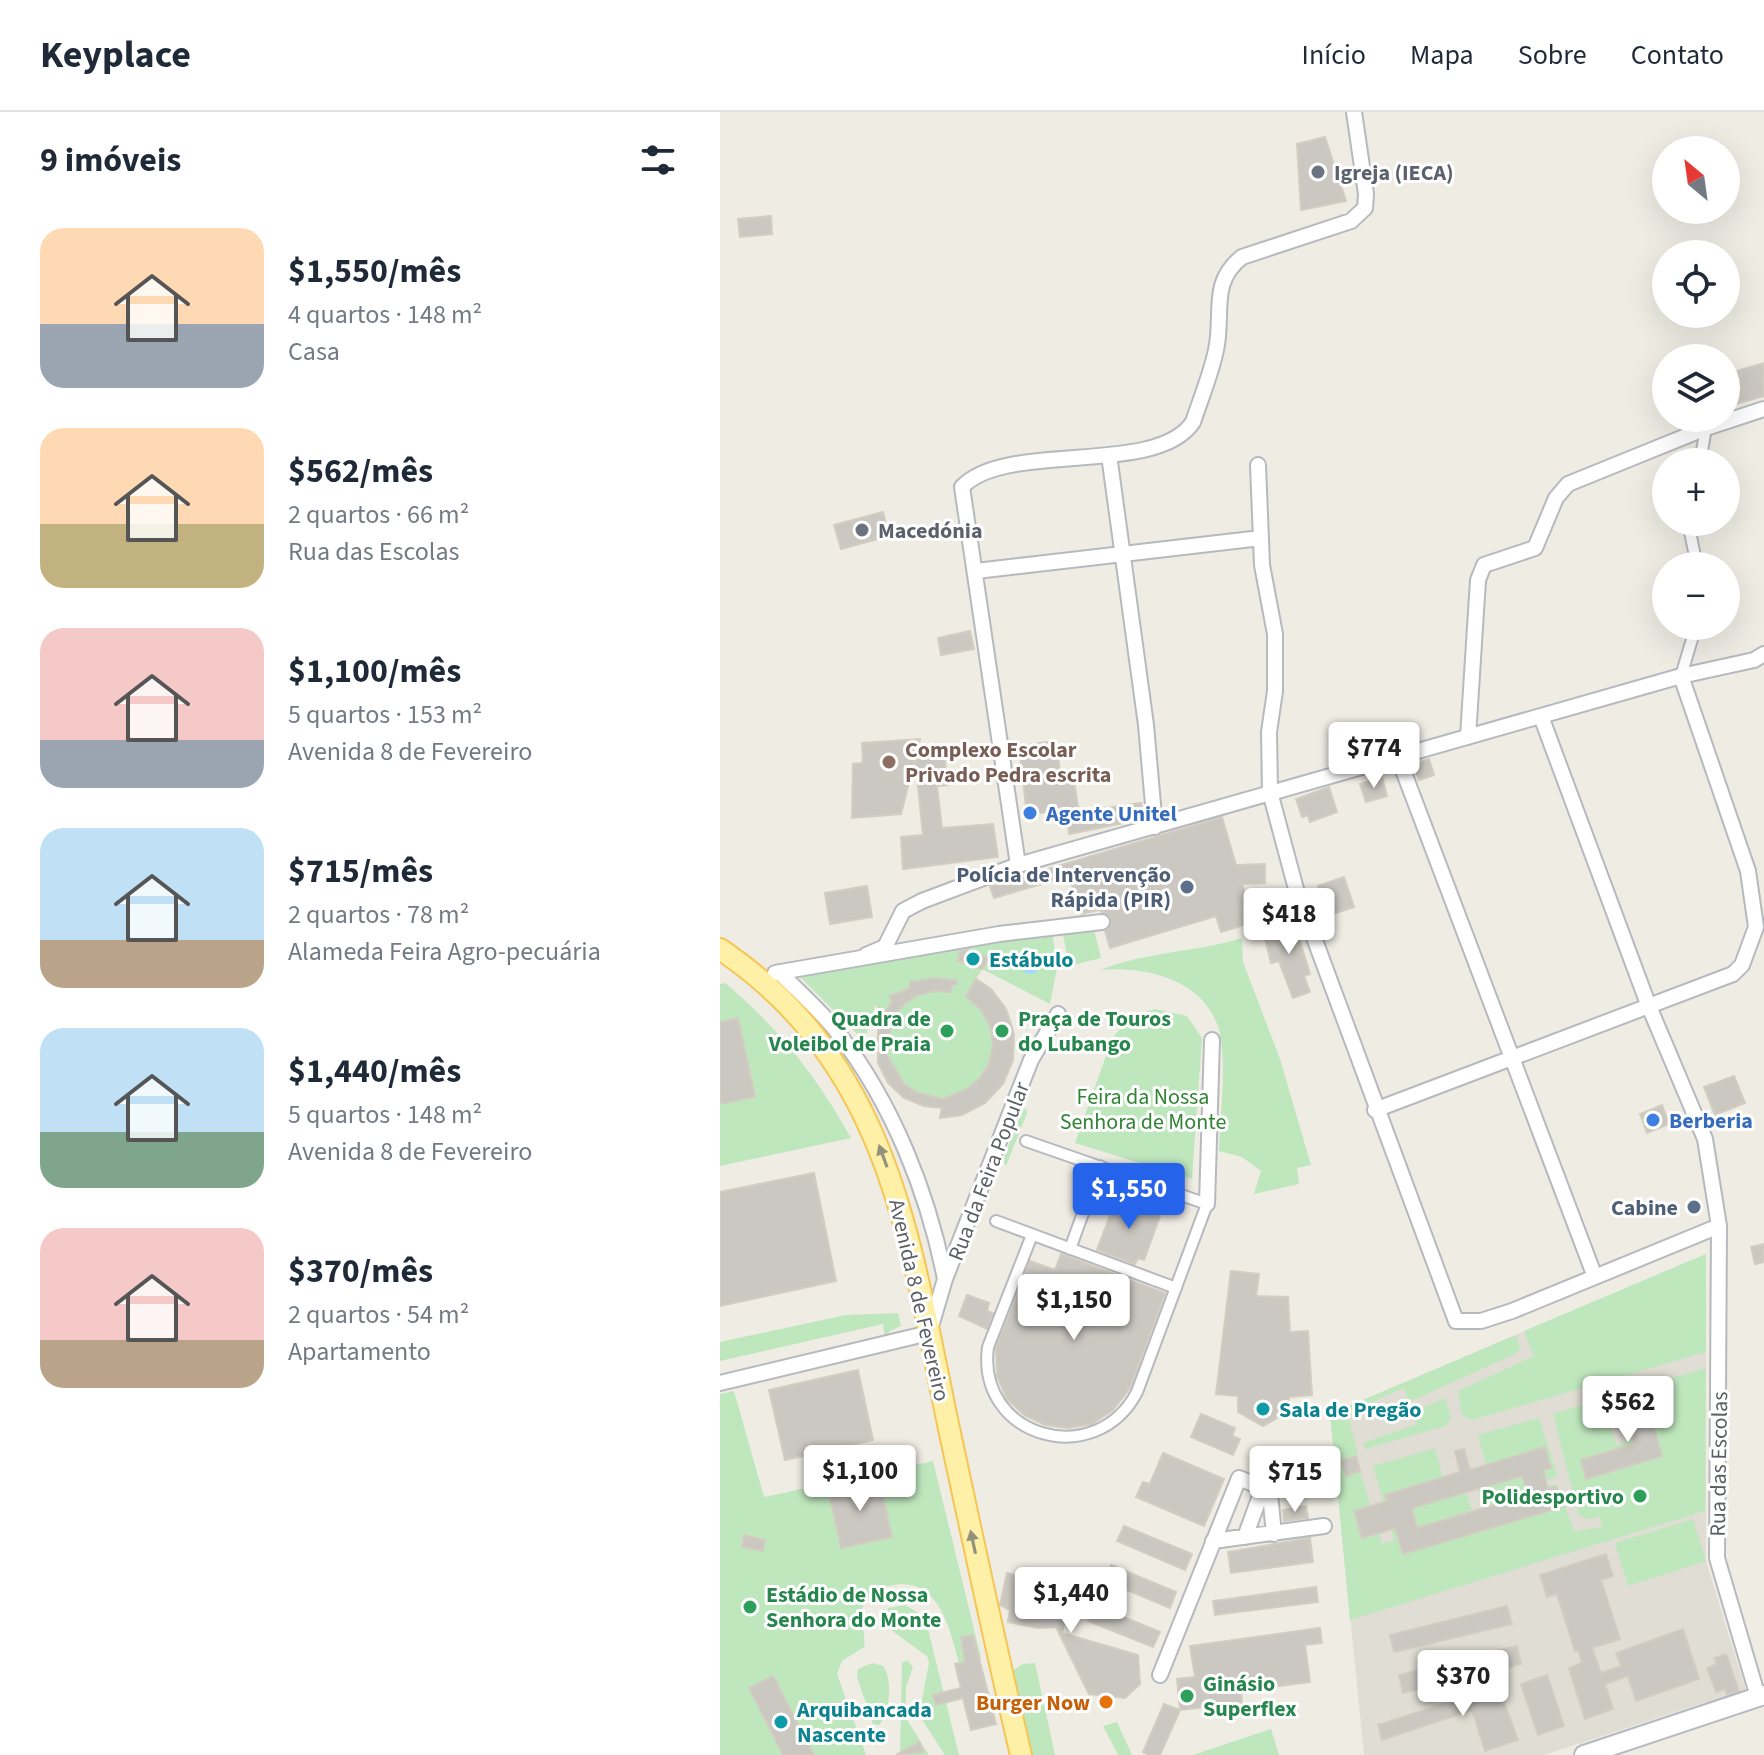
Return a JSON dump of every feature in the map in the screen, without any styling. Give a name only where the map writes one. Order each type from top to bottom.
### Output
[{"type":"main road","name":"Avenida 8 de Fevereiro","points":[[720,949],[757,976],[819,1040],[852,1091],[879,1145],[900,1207],[1021,1755]]},
{"type":"main road","points":[[1584,1755],[1761,1696]]},
{"type":"street","points":[[1018,865],[962,487],[971,477],[1014,466],[1109,455],[1171,442],[1187,432],[1217,348],[1220,288],[1227,268],[1242,257],[1351,221],[1365,208],[1354,112]]},
{"type":"street","points":[[1740,417],[1764,409]]},
{"type":"street","points":[[1468,737],[1478,580],[1484,565],[1535,548],[1556,498],[1568,484],[1696,432]]},
{"type":"street","points":[[1109,455],[1146,725],[1155,827]]},
{"type":"street","points":[[1258,465],[1262,565],[1275,634],[1275,691],[1269,732],[1270,792],[1296,889],[1375,1110],[1431,1247],[1456,1321],[1481,1321],[1512,1311],[1719,1226]]},
{"type":"street","points":[[976,571],[1261,538]]},
{"type":"street","points":[[1375,1110],[1733,974],[1742,965],[1756,927],[1748,871],[1681,676],[1692,640]]},
{"type":"street","points":[[866,955],[885,947],[903,911],[1018,865],[1270,792],[1542,719],[1681,676],[1754,660],[1764,654]]},
{"type":"street","name":"Rua das Escolas","points":[[1542,719],[1648,1004],[1701,1124],[1719,1226],[1717,1558],[1761,1696]]},
{"type":"street","points":[[1398,757],[1595,1277]]},
{"type":"street","points":[[757,976],[999,934],[1102,922]]},
{"type":"street","points":[[779,972],[839,1035],[881,1103],[921,1187],[933,1221],[945,1279]]},
{"type":"street","name":"Rua da Feira Popular","points":[[929,1333],[945,1279],[1031,1060],[1058,1014]]},
{"type":"street","points":[[1032,1235],[988,1347],[987,1375],[998,1401],[1019,1423],[1037,1432],[1073,1437],[1094,1432],[1123,1415],[1137,1392],[1207,1204],[1212,1040]]},
{"type":"street","points":[[1026,1141],[1207,1204]]},
{"type":"street","points":[[1070,1249],[1100,1166]]},
{"type":"street","points":[[996,1221],[1176,1288]]},
{"type":"street","points":[[720,1383],[929,1333]]},
{"type":"street","points":[[1160,1675],[1239,1478],[1270,1494],[1274,1534]]},
{"type":"street","points":[[1245,1537],[1263,1488]]},
{"type":"street","points":[[1227,1505],[1252,1515]]},
{"type":"street","points":[[1213,1541],[1324,1526]]},
{"type":"shaded area","points":[[1706,1254],[1706,1561],[1747,1694],[1709,1707],[1706,1702],[1544,1755],[1364,1755],[1330,1414]]},
{"type":"green space","points":[[1094,929],[1101,958],[1069,966],[1063,934]]},
{"type":"green space","points":[[1053,936],[1057,968],[1050,1004],[982,969],[976,979],[997,997],[1010,1018],[1014,1040],[1012,1062],[1002,1081],[986,1098],[965,1111],[939,1118],[941,1108],[912,1100],[900,1093],[883,1072],[876,1045],[878,1029],[871,1025],[878,1008],[875,1006],[864,1041],[798,975],[1000,941]]},
{"type":"green space","points":[[1242,938],[1243,962],[1280,1059],[1311,1165],[1297,1168],[1299,1184],[1254,1194],[1261,1171],[1242,1157],[1219,1151],[1223,1081],[1221,1039],[1215,1019],[1205,1003],[1176,981],[1157,975],[1119,969],[1100,970],[1136,959]]},
{"type":"green space","points":[[725,983],[762,1017],[795,1054],[851,1138],[720,1166],[720,984]]},
{"type":"green space","name":"Feira da Nossa Senhora de Monte","points":[[1155,1009],[1187,1016],[1202,1038],[1192,1179],[1075,1143],[1112,1039],[1130,1020]]},
{"type":"green space","points":[[1026,1108],[1027,1113],[1006,1166],[1003,1160],[1022,1111]]},
{"type":"green space","points":[[1706,1254],[1706,1352],[1472,1420],[1462,1415],[1458,1391],[1534,1356],[1524,1331]]},
{"type":"green space","points":[[898,1313],[901,1326],[890,1331],[885,1339],[883,1324],[720,1361],[720,1342],[846,1315]]},
{"type":"green space","points":[[1516,1335],[1520,1349],[1515,1354],[1409,1402],[1404,1388],[1347,1413],[1358,1454],[1342,1461],[1346,1476],[1360,1471],[1382,1544],[1394,1540],[1373,1466],[1435,1448],[1443,1477],[1385,1495],[1403,1554],[1561,1507],[1548,1486],[1557,1484],[1574,1531],[1602,1527],[1600,1517],[1585,1519],[1578,1513],[1553,1414],[1604,1398],[1616,1445],[1633,1440],[1661,1456],[1646,1399],[1623,1406],[1631,1433],[1624,1434],[1613,1396],[1706,1368],[1705,1511],[1350,1620],[1330,1414]],"holes":[[[1625,1447],[1586,1478],[1581,1460]]]},
{"type":"green space","points":[[734,1391],[764,1497],[933,1461],[981,1658],[959,1663],[946,1620],[930,1596],[919,1588],[906,1584],[889,1586],[871,1595],[862,1609],[864,1647],[842,1661],[837,1674],[866,1755],[720,1755],[720,1394]]},
{"type":"green space","points":[[1445,1398],[1451,1419],[1446,1426],[1365,1449],[1363,1443],[1417,1424],[1413,1412]]},
{"type":"green space","points":[[1539,1418],[1557,1474],[1555,1478],[1546,1480],[1543,1470],[1551,1467],[1545,1448],[1486,1465],[1478,1435]]},
{"type":"green space","points":[[1522,1476],[1528,1495],[1483,1508],[1478,1489]]},
{"type":"green space","points":[[1466,1492],[1472,1511],[1417,1528],[1412,1508]]},
{"type":"green space","name":"Polidesportivo","points":[[1693,1519],[1706,1561],[1628,1586],[1615,1543]]},
{"type":"green space","points":[[905,1605],[917,1612],[927,1625],[959,1755],[945,1755],[919,1715],[929,1663],[927,1656],[884,1625],[888,1608]]},
{"type":"green space","points":[[907,1660],[913,1667],[906,1687],[906,1718],[929,1755],[900,1755],[902,1663]]},
{"type":"green space","points":[[872,1663],[883,1666],[889,1687],[888,1704],[879,1725],[873,1724],[857,1677],[858,1669]]},
{"type":"green space","points":[[1035,1663],[1055,1755],[1029,1755],[1009,1673],[1023,1664]]},
{"type":"green space","points":[[1117,1722],[1132,1755],[1118,1755],[1103,1726]]},
{"type":"green space","points":[[1271,1729],[1279,1755],[1193,1755]]},
{"type":"water","points":[[1026,956],[1034,956],[1039,965],[1037,972],[1026,974],[1021,969],[1021,961]]},
{"type":"building","name":"Igreja (IECA)","points":[[1325,137],[1346,201],[1301,210],[1297,144]]},
{"type":"building","points":[[771,216],[772,234],[740,237],[738,219]]},
{"type":"building","points":[[1764,363],[1764,396],[1740,403],[1740,370]]},
{"type":"building","name":"Macedónia","points":[[883,512],[889,536],[841,549],[834,525]]},
{"type":"building","points":[[970,631],[974,649],[941,655],[938,638]]},
{"type":"building","name":"Complexo Escolar Privado Pedra escrita","points":[[920,739],[901,814],[852,818],[853,764],[863,763],[862,743]]},
{"type":"building","points":[[1056,741],[1060,772],[1072,770],[1079,812],[1141,803],[1144,819],[1069,834],[1066,809],[1027,815],[1019,746]]},
{"type":"building","points":[[944,754],[948,785],[937,786],[942,828],[993,824],[998,857],[903,869],[901,837],[923,835],[915,758]]},
{"type":"building","points":[[1429,759],[1434,775],[1419,780],[1414,764]]},
{"type":"building","points":[[1382,777],[1387,796],[1366,802],[1360,784]]},
{"type":"building","points":[[1329,787],[1337,812],[1310,822],[1308,815],[1302,817],[1296,799]]},
{"type":"building","points":[[1222,817],[1236,865],[1265,864],[1265,883],[1242,884],[1249,906],[1242,909],[1247,924],[1221,932],[1216,916],[1110,948],[1105,931],[1111,925],[1110,917],[1099,910],[1081,914],[1069,876],[994,898],[990,886],[994,885]]},
{"type":"building","points":[[1344,877],[1354,907],[1327,916],[1318,886]]},
{"type":"building","points":[[867,886],[872,917],[830,924],[825,893]]},
{"type":"building","points":[[1294,922],[1310,974],[1304,976],[1310,992],[1293,998],[1279,961],[1271,963],[1263,930]]},
{"type":"building","name":"Estábulo","points":[[960,951],[989,958],[982,969],[958,961]]},
{"type":"building","name":"Praça de Touros do Lubango","points":[[934,978],[956,980],[957,984],[952,985],[951,992],[934,991],[916,996],[901,1007],[891,1022],[887,1055],[904,1084],[918,1093],[943,1099],[967,1089],[980,1078],[989,1064],[993,1046],[991,1028],[982,1011],[966,996],[976,979],[991,989],[1006,1009],[1014,1034],[1013,1060],[1003,1084],[985,1103],[962,1115],[940,1118],[942,1108],[924,1106],[904,1098],[888,1083],[878,1063],[878,1028],[871,1025],[878,1008],[885,1012],[892,1002],[890,996],[910,988],[910,982]]},
{"type":"building","points":[[738,1018],[755,1097],[720,1104],[720,1022]]},
{"type":"building","points":[[1734,1076],[1745,1103],[1715,1115],[1704,1087]]},
{"type":"building","points":[[1662,1105],[1669,1124],[1647,1133],[1640,1114]]},
{"type":"building","points":[[814,1173],[836,1281],[720,1306],[720,1192]]},
{"type":"building","points":[[1117,1197],[1161,1213],[1144,1260],[1138,1258],[1135,1264],[1097,1250]]},
{"type":"building","points":[[1764,1244],[1764,1262],[1755,1264],[1751,1247]]},
{"type":"building","points":[[1061,1254],[1165,1293],[1130,1388],[1113,1410],[1092,1424],[1068,1428],[1045,1425],[1024,1415],[1007,1399],[997,1376],[996,1348],[1030,1261],[1055,1270]]},
{"type":"building","points":[[1231,1271],[1259,1274],[1256,1296],[1288,1297],[1290,1332],[1308,1331],[1312,1395],[1289,1397],[1288,1412],[1263,1426],[1238,1412],[1238,1396],[1216,1394]]},
{"type":"building","points":[[967,1295],[989,1303],[987,1311],[993,1313],[987,1329],[959,1316]]},
{"type":"building","points":[[858,1370],[873,1440],[785,1460],[769,1390]]},
{"type":"building","points":[[1646,1399],[1662,1456],[1586,1479],[1581,1460],[1634,1444],[1623,1406]]},
{"type":"building","points":[[1201,1414],[1235,1428],[1232,1436],[1240,1439],[1233,1455],[1191,1437]]},
{"type":"building","points":[[1545,1447],[1551,1468],[1543,1470],[1548,1489],[1556,1487],[1562,1507],[1403,1554],[1395,1528],[1362,1538],[1354,1511],[1387,1501],[1385,1495],[1460,1472],[1455,1451],[1464,1449],[1470,1470]],"holes":[[[1522,1476],[1528,1495],[1417,1528],[1412,1508]]]},
{"type":"building","points":[[1272,1448],[1286,1453],[1273,1483],[1260,1476]]},
{"type":"building","points":[[1163,1453],[1224,1479],[1204,1526],[1136,1497],[1143,1482],[1150,1484]]},
{"type":"building","points":[[1356,1456],[1360,1471],[1346,1476],[1341,1461]]},
{"type":"building","points":[[879,1478],[892,1537],[841,1548],[828,1489]]},
{"type":"building","points":[[1306,1506],[1308,1518],[1284,1521],[1283,1510]]},
{"type":"building","points":[[1124,1526],[1192,1554],[1185,1570],[1117,1541]]},
{"type":"building","points":[[744,1535],[765,1540],[763,1551],[742,1547]]},
{"type":"building","points":[[1310,1538],[1313,1562],[1231,1573],[1228,1552]]},
{"type":"building","points":[[1606,1554],[1613,1576],[1601,1580],[1620,1639],[1592,1648],[1601,1673],[1621,1666],[1616,1653],[1683,1629],[1699,1679],[1636,1701],[1628,1676],[1605,1684],[1613,1709],[1585,1719],[1569,1668],[1582,1663],[1578,1650],[1575,1651],[1557,1594],[1547,1597],[1540,1575]]},
{"type":"building","points":[[1111,1565],[1176,1592],[1170,1608],[1105,1581]]},
{"type":"building","points":[[1007,1573],[1074,1587],[1062,1633],[1138,1655],[1140,1684],[1125,1698],[1089,1694],[1056,1627],[1038,1628],[1008,1622],[1010,1610],[1000,1605]]},
{"type":"building","points":[[1316,1587],[1318,1602],[1215,1615],[1213,1601]]},
{"type":"building","points":[[1095,1605],[1160,1632],[1153,1647],[1088,1621]]},
{"type":"building","points":[[1507,1606],[1512,1624],[1394,1652],[1390,1635]]},
{"type":"building","points":[[1320,1628],[1322,1643],[1305,1645],[1310,1682],[1241,1691],[1242,1703],[1180,1710],[1177,1679],[1195,1677],[1190,1646]]},
{"type":"building","points":[[973,1635],[996,1724],[971,1730],[963,1698],[936,1705],[933,1695],[961,1688],[955,1664],[965,1662],[961,1637]]},
{"type":"building","points":[[1517,1646],[1521,1664],[1403,1693],[1399,1675]]},
{"type":"building","points":[[1726,1654],[1739,1691],[1727,1695],[1725,1689],[1716,1692],[1707,1668],[1717,1664],[1714,1658]]},
{"type":"building","points":[[1547,1675],[1564,1726],[1538,1735],[1521,1684]]},
{"type":"building","name":"Arquibancada Nascente","points":[[773,1676],[814,1755],[783,1755],[749,1688]]},
{"type":"building","points":[[1498,1686],[1518,1740],[1485,1751],[1472,1710],[1382,1740],[1378,1725]]},
{"type":"building","points":[[1164,1704],[1180,1710],[1160,1755],[1149,1755],[1143,1752]]},
{"type":"building","points":[[919,1742],[924,1752],[896,1755]]},
{"type":"place","name":"Igreja (IECA)","points":[[1318,172]]},
{"type":"place","name":"Macedónia","points":[[862,530]]},
{"type":"place","name":"Complexo Escolar Privado Pedra escrita","points":[[889,762]]},
{"type":"place","name":"Agente Unitel","points":[[1030,813]]},
{"type":"place","name":"Polícia de Intervenção Rápida (PIR)","points":[[1187,887]]},
{"type":"place","name":"Estábulo","points":[[973,959]]},
{"type":"place","name":"Quadra de Voleibol de Praia","points":[[947,1031]]},
{"type":"place","name":"Praça de Touros do Lubango","points":[[1002,1031]]},
{"type":"place","name":"Berberia","points":[[1653,1120]]},
{"type":"place","name":"Cabine","points":[[1694,1207]]},
{"type":"place","name":"Sala de Pregão","points":[[1263,1409]]},
{"type":"place","name":"Polidesportivo","points":[[1640,1496]]},
{"type":"place","name":"Estádio de Nossa Senhora do Monte","points":[[750,1607]]},
{"type":"place","name":"Ginásio Superflex","points":[[1187,1696]]},
{"type":"place","name":"Burger Now","points":[[1106,1702]]},
{"type":"place","name":"Arquibancada Nascente","points":[[781,1722]]}]
